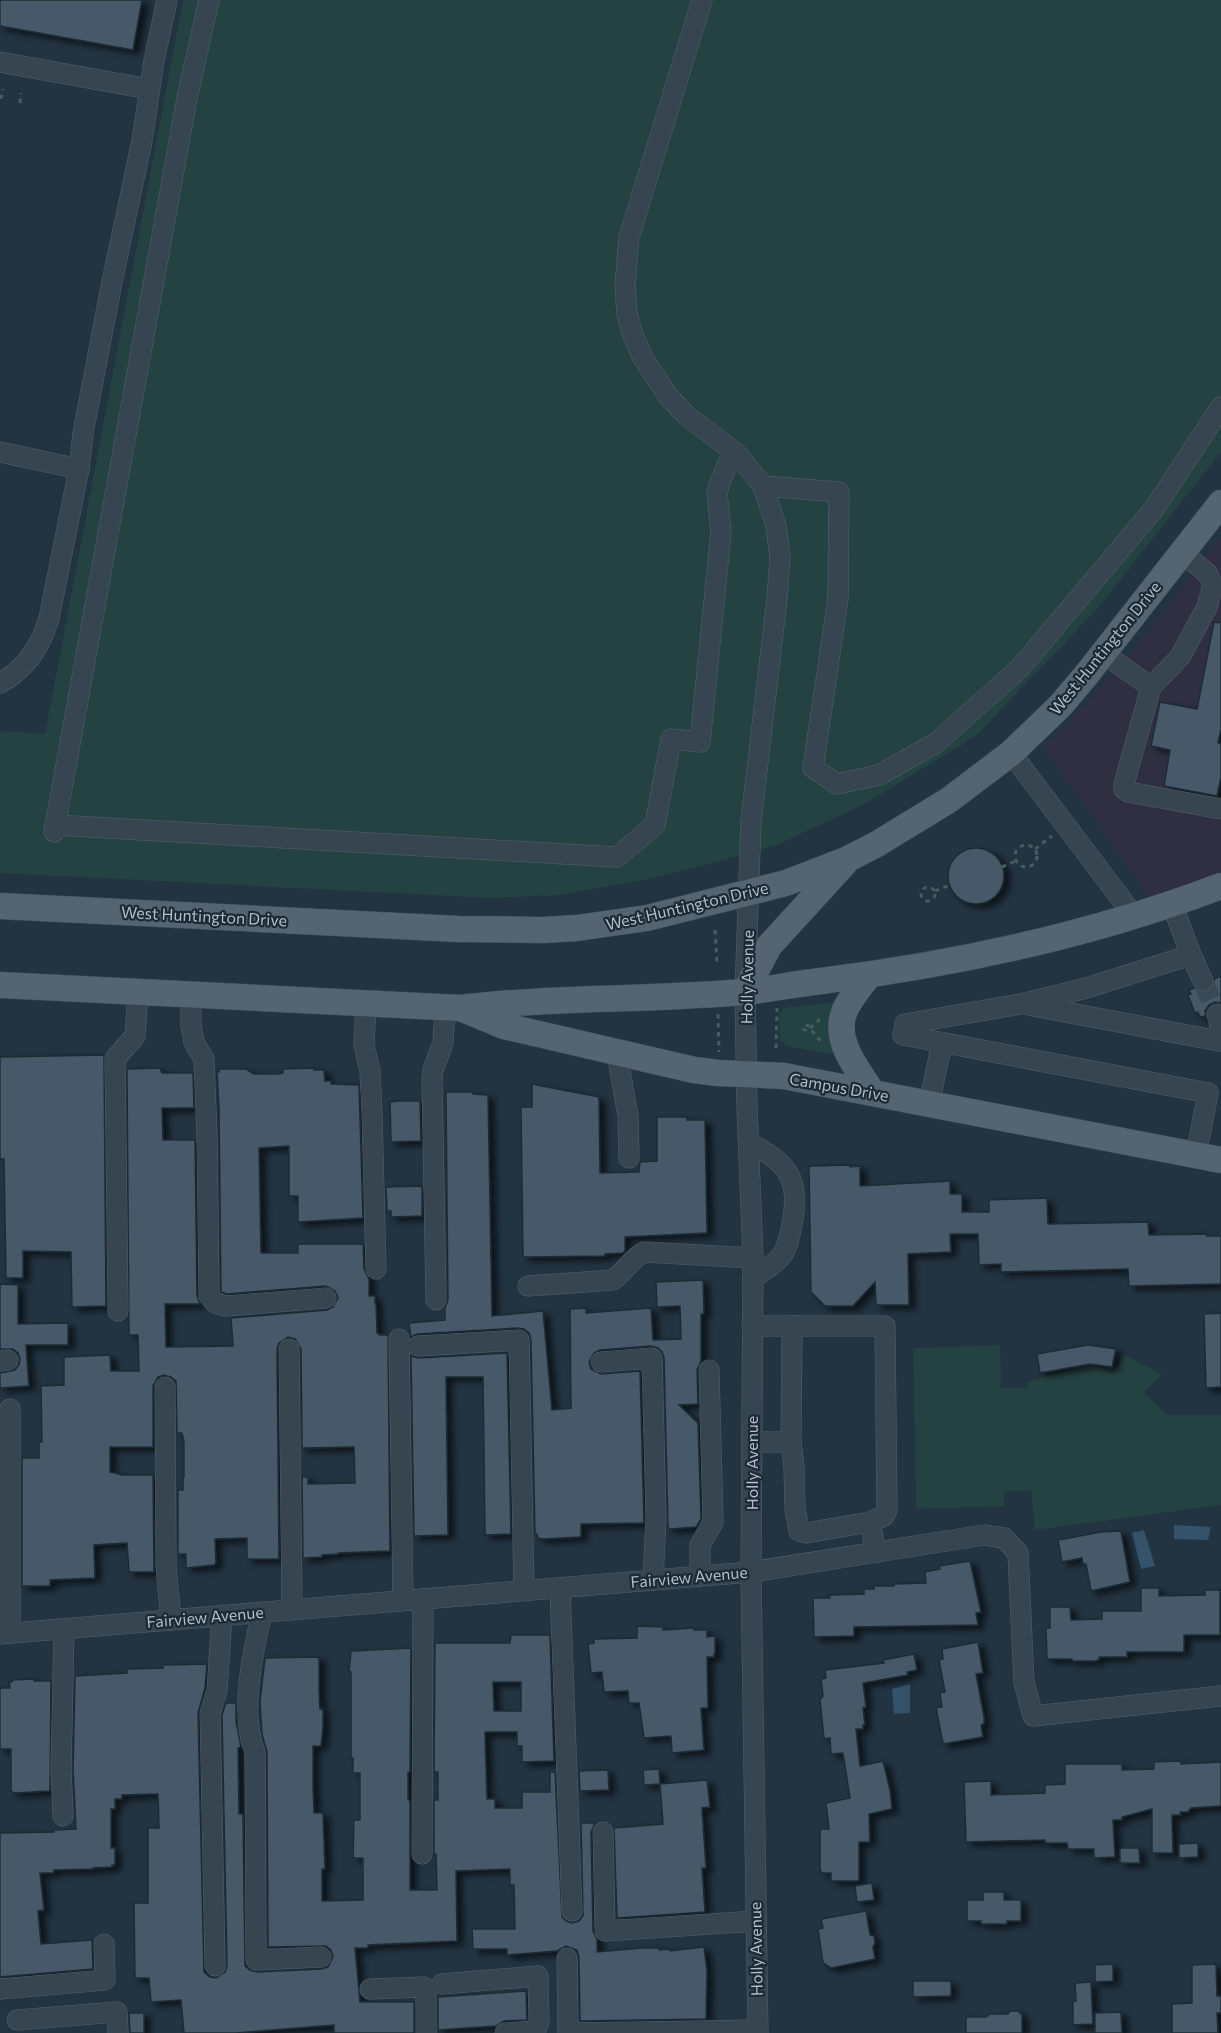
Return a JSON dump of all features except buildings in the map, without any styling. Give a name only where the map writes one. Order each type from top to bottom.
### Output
[{"type":"main road","name":"West Huntington Drive","points":[[0,906],[458,929],[544,930],[577,928],[647,918],[786,883],[848,860],[949,800],[1011,753],[1060,706],[1221,503]]},
{"type":"main road","points":[[746,992],[769,946],[848,860]]},
{"type":"main road","points":[[0,984],[453,1008],[506,1003],[746,992],[870,975],[1000,951],[1134,916],[1221,886]]},
{"type":"main road","points":[[870,975],[844,1012],[841,1028],[849,1055],[872,1092]]},
{"type":"main road","name":"Campus Drive","points":[[453,1008],[504,1026],[694,1070],[784,1076],[1221,1160]]},
{"type":"street","points":[[0,683],[18,672],[32,657],[43,639],[49,618],[79,469],[83,433],[112,282],[142,141],[149,89],[167,0]]},
{"type":"street","points":[[209,0],[187,98],[55,829],[617,856],[655,825],[670,739],[699,742],[721,532],[717,494],[733,452]]},
{"type":"street","points":[[702,0],[629,237],[626,260],[627,314],[642,358],[657,380],[686,415],[733,452],[763,486],[839,492],[838,598],[813,768],[837,784],[879,775],[936,743],[1020,668],[1154,509],[1221,407]]},
{"type":"street","points":[[0,62],[149,89]]},
{"type":"street","points":[[0,452],[79,469]]},
{"type":"street","name":"Holly Avenue","points":[[758,2032],[751,1572],[753,1258],[746,1075],[746,992],[751,821],[780,572],[776,526],[763,486]]},
{"type":"street","points":[[1182,552],[1207,573],[1213,585],[1207,608],[1180,657],[1151,687],[1124,784],[1128,792],[1221,809]]},
{"type":"street","points":[[1103,653],[1151,687]]},
{"type":"street","points":[[1011,753],[1134,916]]},
{"type":"street","points":[[1172,904],[1203,981]]},
{"type":"street","points":[[1191,955],[1095,986],[1021,1004],[905,1024],[903,1035],[1208,1093],[1196,1155]]},
{"type":"street","points":[[118,1311],[115,1059],[135,1036],[138,992]]},
{"type":"street","points":[[192,995],[191,1026],[194,1042],[204,1059],[209,1296],[215,1304],[226,1305],[326,1298]]},
{"type":"street","points":[[366,1004],[364,1044],[370,1071],[376,1269]]},
{"type":"street","points":[[1021,1004],[1219,1041],[1221,1030],[1217,1014]]},
{"type":"street","points":[[436,1300],[432,1080],[453,1008]]},
{"type":"street","points":[[929,1104],[942,1043]]},
{"type":"street","points":[[617,1053],[628,1116],[629,1158]]},
{"type":"street","points":[[749,1143],[767,1152],[787,1171],[794,1185],[796,1201],[784,1253],[776,1262],[753,1278]]},
{"type":"street","points":[[528,1286],[613,1280],[624,1272],[632,1259],[644,1252],[753,1258]]},
{"type":"street","points":[[752,1326],[792,1326],[885,1326],[887,1510],[884,1516],[870,1522],[806,1533],[799,1531],[795,1508],[791,1442],[792,1326]]},
{"type":"street","points":[[399,1339],[413,1600],[422,1854]]},
{"type":"street","points":[[418,1346],[519,1340],[524,1591]]},
{"type":"street","points":[[289,1349],[292,1610]]},
{"type":"street","points":[[600,1362],[652,1358],[656,1519],[653,1580]]},
{"type":"street","points":[[700,1576],[700,1545],[713,1522],[709,1370]]},
{"type":"street","points":[[165,1387],[166,1567],[171,1620]]},
{"type":"street","points":[[5,1634],[10,1409]]},
{"type":"street","points":[[752,1442],[791,1442]]},
{"type":"street","points":[[870,1522],[876,1552]]},
{"type":"street","points":[[827,1529],[831,1559]]},
{"type":"street","name":"Fairview Avenue","points":[[5,1634],[751,1572],[984,1535],[1004,1538],[1018,1553],[1024,1682],[1033,1716],[1221,1696]]},
{"type":"street","points":[[560,1588],[572,1911]]},
{"type":"street","points":[[262,1612],[249,1676],[250,1740],[255,1752],[256,1960],[321,1957]]},
{"type":"street","points":[[215,1966],[210,1713],[217,1690],[222,1615]]},
{"type":"street","points":[[63,1816],[61,1770],[64,1629]]},
{"type":"street","points":[[603,1832],[605,1931],[756,1921]]},
{"type":"street","points":[[0,1989],[105,1980],[104,1944]]},
{"type":"street","points":[[567,1958],[568,2033],[758,2032]]},
{"type":"street","points":[[442,1984],[538,1976],[539,2021],[535,2032],[505,2033]]},
{"type":"street","points":[[370,1989],[424,1987],[426,2033]]},
{"type":"street","points":[[17,2020],[117,2012],[118,2033]]},
{"type":"path","points":[[1,99],[3,89]]},
{"type":"path","points":[[20,103],[21,93]]},
{"type":"path","points":[[1021,846],[1028,846],[1036,853],[1036,860],[1031,865],[1021,866],[1016,861],[1015,854],[1021,846]]},
{"type":"path","points":[[1002,867],[1016,861]]},
{"type":"path","points":[[935,891],[950,885]]},
{"type":"path","points":[[929,887],[935,891],[934,898],[930,901],[923,900],[921,891],[925,888],[929,887]]},
{"type":"path","points":[[715,930],[717,963]]},
{"type":"path","points":[[776,1048],[777,1008]]},
{"type":"path","points":[[717,1009],[719,1060]]},
{"type":"path","points":[[825,1046],[810,1029],[826,1013]]},
{"type":"shaded area","points":[[1221,538],[1221,873],[1152,900],[1044,748],[1084,707],[1136,647]]},
{"type":"shaded area","points":[[1174,1525],[1211,1527],[1208,1540],[1174,1539]]},
{"type":"shaded area","points":[[1144,1530],[1155,1566],[1141,1569],[1132,1533]]},
{"type":"shaded area","points":[[910,1684],[910,1713],[894,1714],[892,1689]]},
{"type":"green space","points":[[183,0],[1221,0],[1221,452],[1098,608],[977,735],[865,804],[777,845],[648,879],[560,895],[491,898],[0,873],[0,731],[45,734]]},
{"type":"green space","points":[[838,1003],[836,1055],[787,1046],[780,1040],[779,1013],[785,1008]]},
{"type":"green space","points":[[1000,1345],[1001,1388],[1027,1388],[1027,1382],[1090,1364],[1114,1374],[1124,1355],[1162,1374],[1144,1393],[1167,1415],[1221,1415],[1221,1505],[1035,1530],[1031,1490],[1004,1492],[1004,1506],[916,1509],[913,1348]]},
{"type":"tunnel","points":[[1203,981],[1217,1014]]}]
